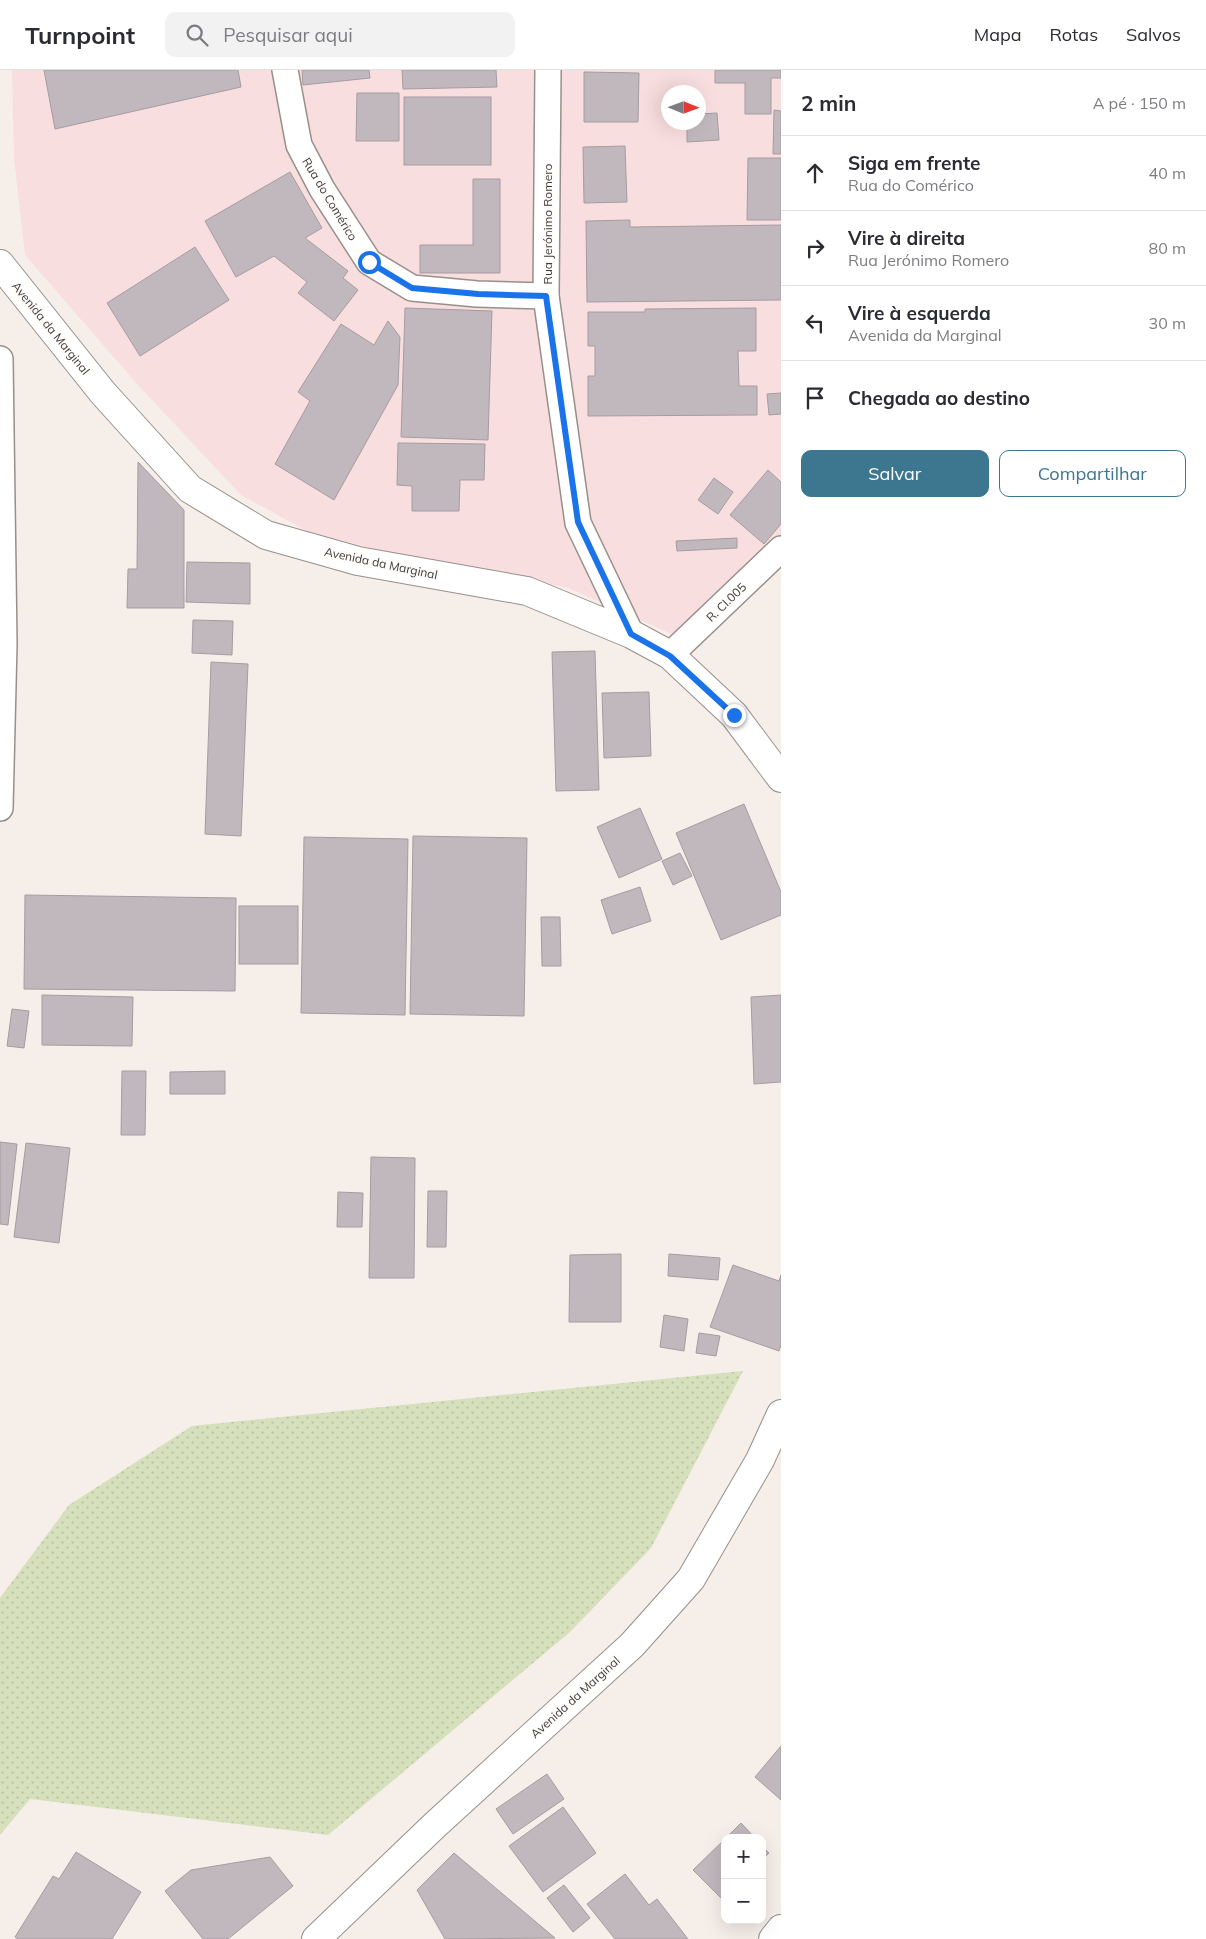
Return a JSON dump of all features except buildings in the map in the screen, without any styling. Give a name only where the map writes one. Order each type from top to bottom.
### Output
[{"type":"street","name":"Rua do Comérico","points":[[285,70],[299,145],[322,189],[369,262],[412,288],[478,294],[546,296]]},
{"type":"street","name":"Rua Jerónimo Romero","points":[[548,70],[546,296],[578,522],[631,634]]},
{"type":"street","name":"Avenida da Marginal","points":[[0,264],[103,393],[190,489],[266,535],[358,561],[526,591],[631,634],[670,656],[734,715],[781,778]]},
{"type":"street","points":[[0,359],[4,644],[0,808]]},
{"type":"street","name":"R. CI.005","points":[[670,656],[781,549]]},
{"type":"street","name":"Avenida da Marginal","points":[[316,1939],[435,1825],[632,1646],[691,1579],[760,1460],[781,1414]]},
{"type":"street","points":[[773,1939],[781,1929]]},
{"type":"shaded area","points":[[12,70],[781,70],[781,555],[701,645],[683,639],[566,587],[453,569],[309,532],[241,495],[138,385],[25,255],[14,158]]},
{"type":"green space","points":[[743,1371],[651,1548],[570,1632],[328,1835],[30,1799],[0,1835],[0,1598],[69,1505],[192,1426]]},
{"type":"route","points":[[369,262],[412,288],[478,294],[546,296],[578,522],[631,634],[670,656],[734,715]]}]
